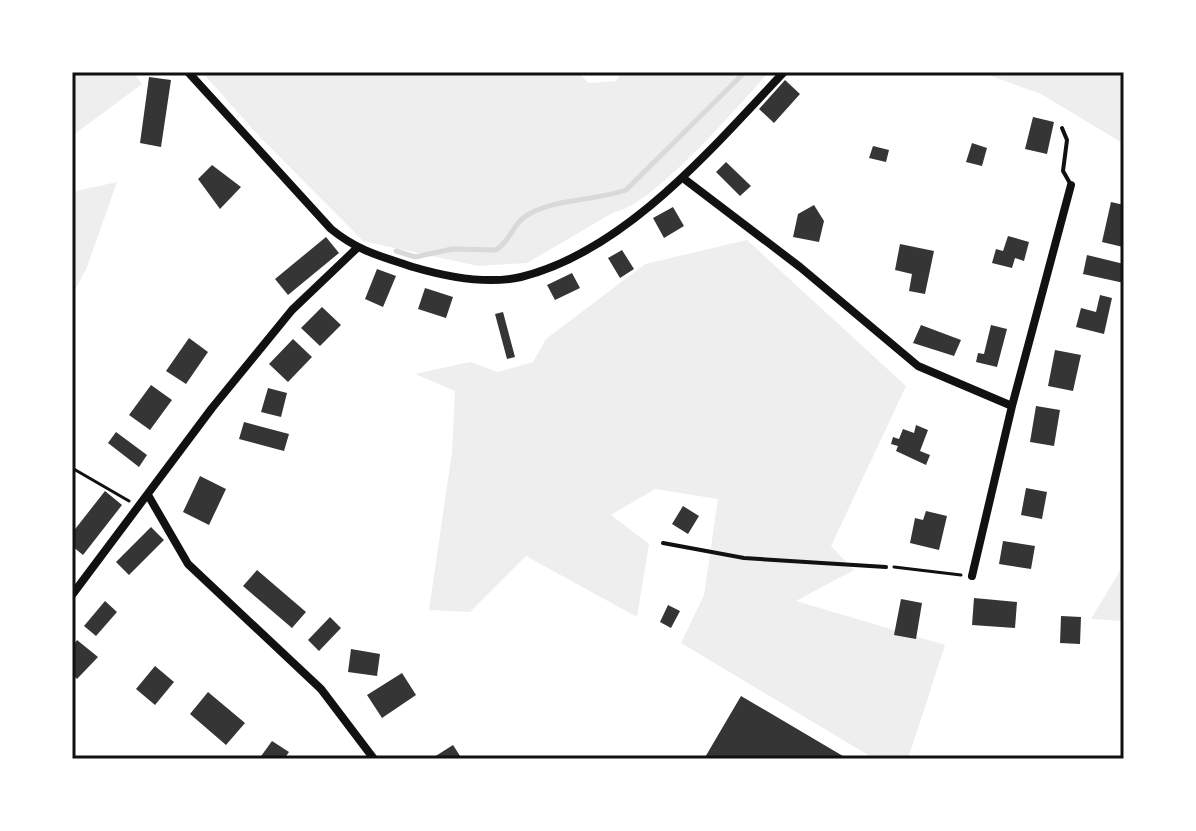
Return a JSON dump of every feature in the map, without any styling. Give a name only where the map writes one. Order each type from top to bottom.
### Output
[{"type":"street","points":[[188,72],[331,229],[356,249],[475,281],[520,277],[562,262],[602,238],[683,178],[784,72]]},
{"type":"street","points":[[683,178],[800,267],[918,366],[1012,406]]},
{"type":"street","points":[[972,576],[1012,406],[1071,185]]},
{"type":"street","points":[[72,595],[212,408],[292,310],[356,249]]},
{"type":"street","points":[[148,495],[188,564],[321,689],[374,759]]},
{"type":"lane","points":[[1062,128],[1067,140],[1063,171],[1071,185]]},
{"type":"lane","points":[[663,543],[744,558],[886,567]]},
{"type":"path","points":[[72,468],[139,507]]},
{"type":"path","points":[[886,567],[972,576]]},
{"type":"shaded area","points":[[72,72],[133,72],[142,84],[72,136]]},
{"type":"shaded area","points":[[202,72],[577,72],[589,83],[616,81],[622,72],[769,72],[718,129],[650,193],[527,263],[478,266],[363,241],[257,134]]},
{"type":"shaded area","points":[[980,72],[1124,72],[1124,144],[1041,94]]},
{"type":"shaded area","points":[[117,182],[87,267],[72,296],[72,192]]},
{"type":"shaded area","points":[[747,240],[906,386],[831,546],[854,570],[796,601],[945,645],[908,759],[875,759],[681,643],[704,595],[718,499],[655,489],[611,515],[649,544],[637,617],[526,556],[470,612],[429,610],[452,452],[455,391],[415,374],[470,362],[498,372],[533,362],[546,339],[645,264]]},
{"type":"shaded area","points":[[1124,564],[1124,621],[1091,619]]},
{"type":"building","points":[[149,77],[171,80],[161,147],[140,143]]},
{"type":"building","points":[[785,80],[800,94],[774,123],[759,109]]},
{"type":"building","points":[[1033,117],[1054,122],[1047,154],[1025,149]]},
{"type":"building","points":[[972,143],[987,148],[982,166],[966,162]]},
{"type":"building","points":[[873,146],[889,150],[886,162],[869,158]]},
{"type":"building","points":[[726,162],[751,186],[740,196],[716,172]]},
{"type":"building","points":[[212,165],[241,187],[220,209],[198,179]]},
{"type":"building","points":[[1111,202],[1124,205],[1123,247],[1102,242]]},
{"type":"building","points":[[814,205],[824,221],[819,242],[793,237],[798,214]]},
{"type":"building","points":[[673,207],[684,226],[664,238],[653,218]]},
{"type":"building","points":[[1008,236],[1029,242],[1024,261],[1015,258],[1012,268],[992,263],[996,249],[1003,251]]},
{"type":"building","points":[[326,237],[339,253],[288,295],[275,279]]},
{"type":"building","points":[[900,244],[934,251],[925,294],[909,291],[912,274],[895,270]]},
{"type":"building","points":[[622,250],[634,269],[620,278],[608,258]]},
{"type":"building","points":[[1087,255],[1124,264],[1124,283],[1083,274]]},
{"type":"building","points":[[377,269],[396,276],[383,307],[365,299]]},
{"type":"building","points":[[572,273],[580,288],[555,300],[547,285]]},
{"type":"building","points":[[425,288],[453,297],[446,318],[418,309]]},
{"type":"building","points":[[1100,295],[1112,298],[1104,334],[1076,327],[1081,308],[1096,312]]},
{"type":"building","points":[[322,307],[341,325],[320,346],[301,328]]},
{"type":"building","points":[[503,312],[515,357],[507,359],[495,314]]},
{"type":"building","points":[[921,325],[961,340],[954,356],[913,343]]},
{"type":"building","points":[[991,325],[1007,329],[997,367],[976,362],[978,353],[984,354]]},
{"type":"building","points":[[189,338],[208,352],[186,384],[166,371]]},
{"type":"building","points":[[293,339],[312,357],[288,382],[269,364]]},
{"type":"building","points":[[1055,350],[1081,355],[1073,391],[1048,386]]},
{"type":"building","points":[[151,385],[172,400],[150,430],[129,415]]},
{"type":"building","points":[[268,388],[287,393],[281,417],[261,412]]},
{"type":"building","points":[[1036,406],[1060,410],[1054,446],[1030,442]]},
{"type":"building","points":[[244,422],[289,434],[284,451],[239,439]]},
{"type":"building","points":[[916,425],[928,430],[920,451],[930,455],[926,465],[896,451],[898,446],[891,444],[893,437],[899,439],[903,429],[914,433]]},
{"type":"building","points":[[116,432],[147,455],[139,467],[108,443]]},
{"type":"building","points":[[200,476],[226,489],[209,525],[183,512]]},
{"type":"building","points":[[1026,488],[1047,492],[1042,519],[1021,515]]},
{"type":"building","points":[[105,491],[122,505],[83,555],[72,546],[72,533]]},
{"type":"building","points":[[683,506],[699,516],[688,534],[672,524]]},
{"type":"building","points":[[926,511],[947,516],[939,550],[910,543],[915,518],[923,520]]},
{"type":"building","points":[[151,527],[164,540],[129,575],[116,562]]},
{"type":"building","points":[[1003,541],[1035,546],[1031,569],[999,564]]},
{"type":"building","points":[[257,570],[306,612],[292,628],[243,586]]},
{"type":"building","points":[[974,598],[1017,602],[1015,628],[972,625]]},
{"type":"building","points":[[901,599],[922,603],[916,639],[894,635]]},
{"type":"building","points":[[105,601],[117,612],[96,636],[84,626]]},
{"type":"building","points":[[668,605],[680,611],[671,628],[660,622]]},
{"type":"building","points":[[1061,616],[1081,617],[1080,644],[1060,643]]},
{"type":"building","points":[[330,617],[341,628],[319,651],[308,640]]},
{"type":"building","points":[[77,640],[98,657],[77,679],[72,674],[72,647]]},
{"type":"building","points":[[351,649],[380,654],[377,676],[348,672]]},
{"type":"building","points":[[155,666],[174,682],[155,705],[136,689]]},
{"type":"building","points":[[402,673],[416,695],[382,718],[367,695]]},
{"type":"building","points":[[208,692],[245,723],[226,745],[190,714]]},
{"type":"building","points":[[741,696],[848,759],[704,759]]},
{"type":"building","points":[[272,741],[289,752],[284,759],[259,759]]},
{"type":"building","points":[[453,745],[462,759],[431,759]]},
{"type":"waterway","points":[[396,251],[415,257],[452,249],[496,250],[529,214],[552,205],[626,190],[745,72]]}]
